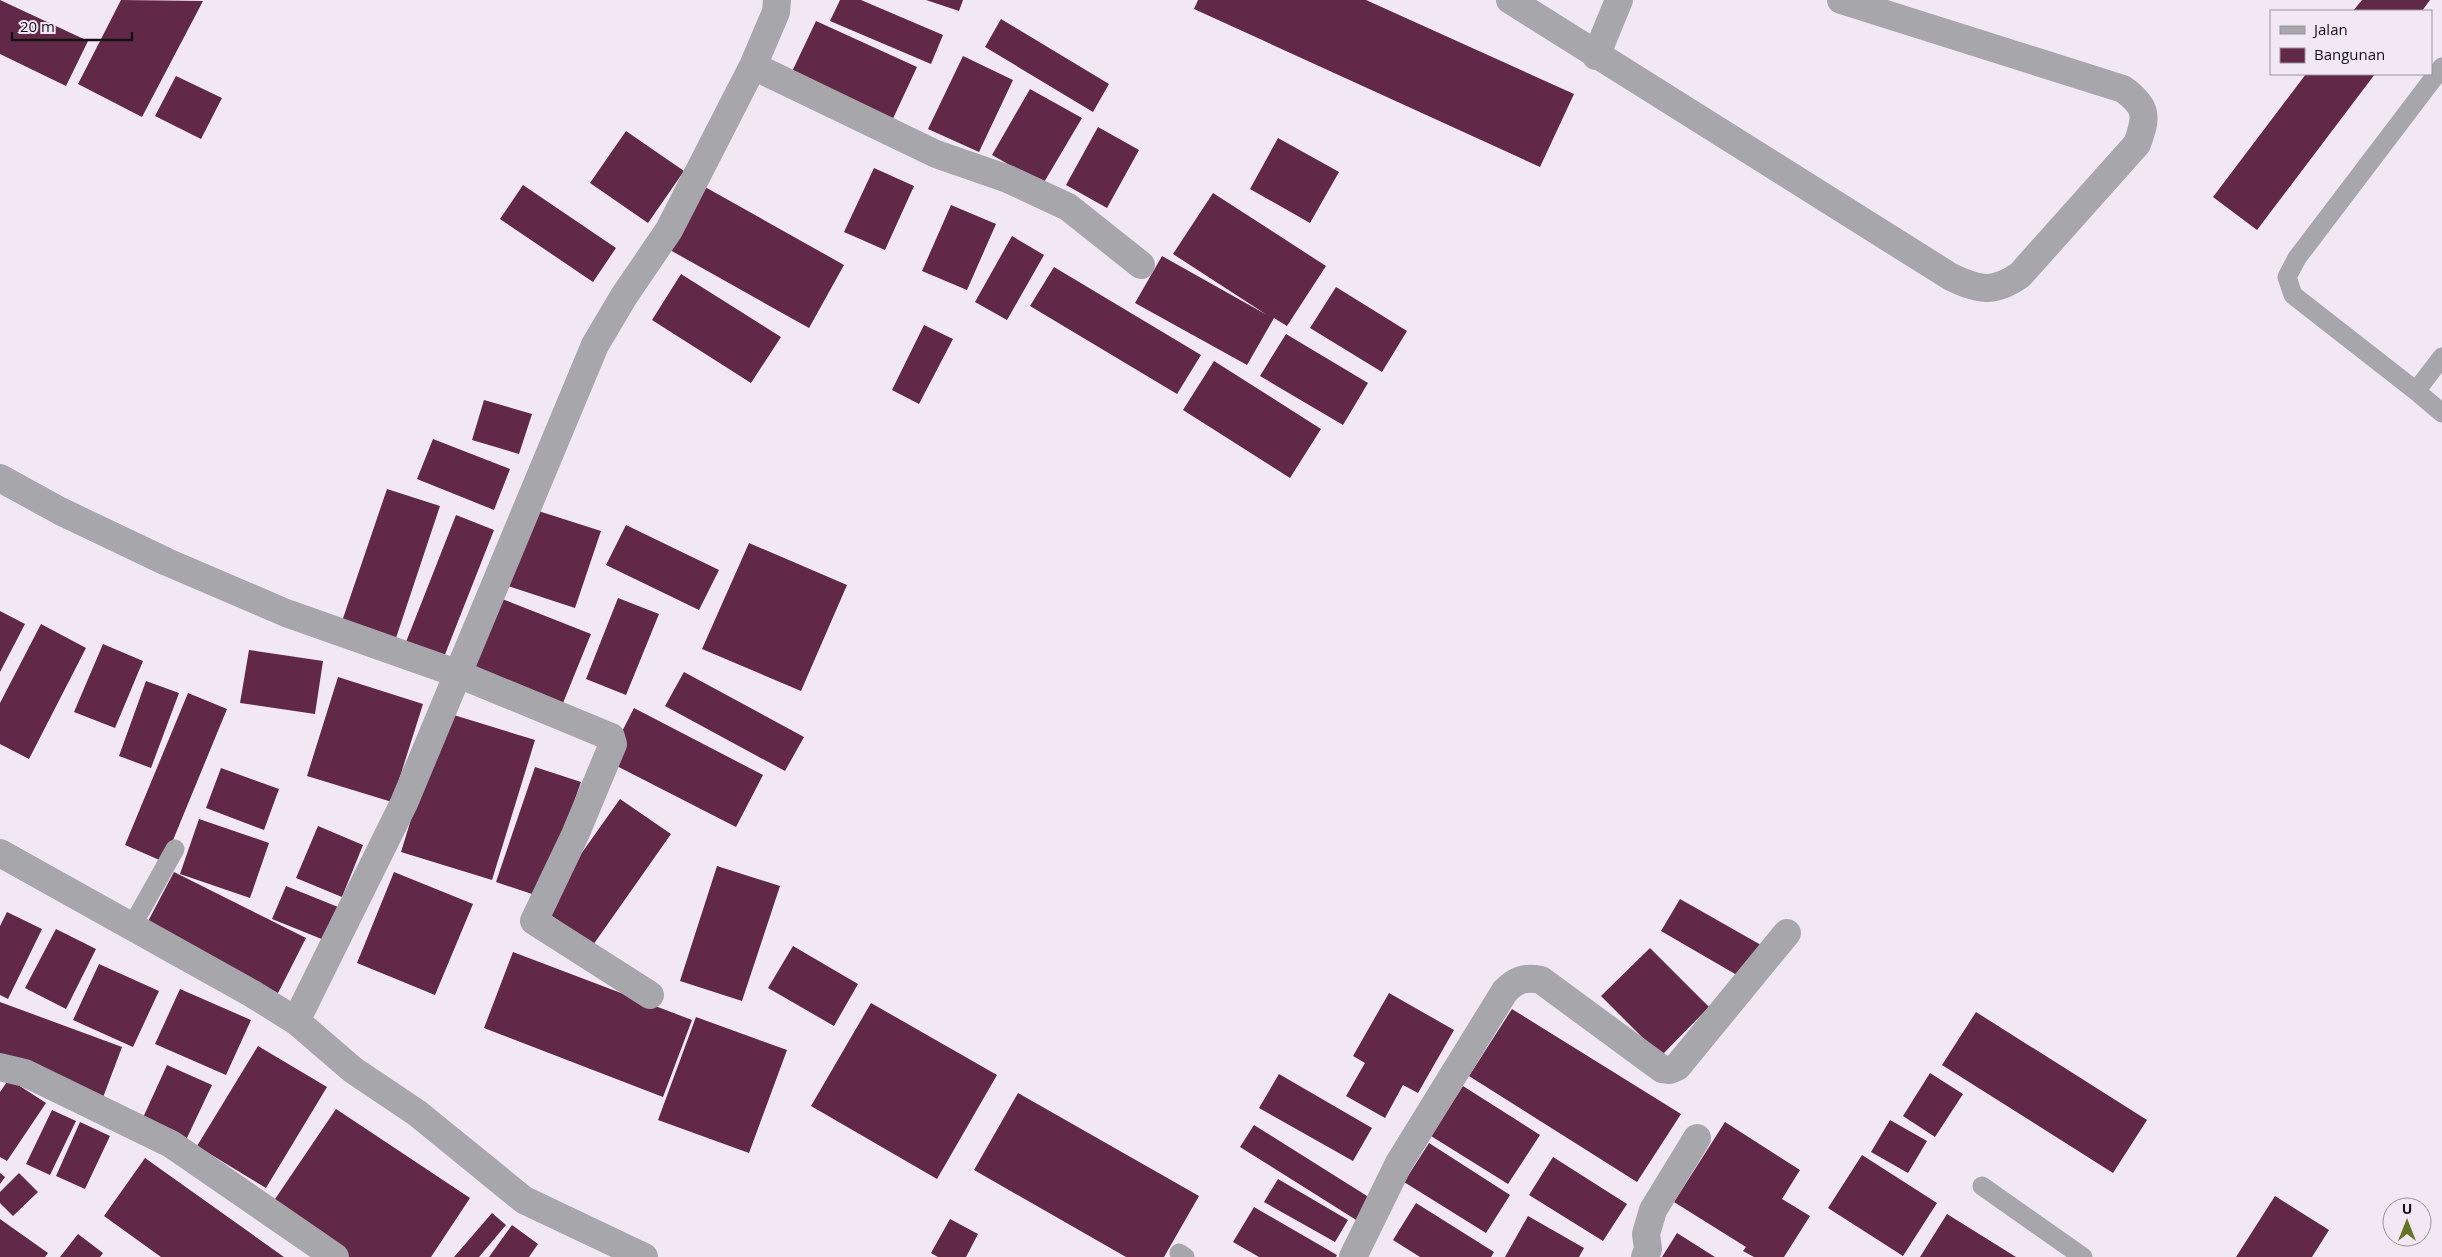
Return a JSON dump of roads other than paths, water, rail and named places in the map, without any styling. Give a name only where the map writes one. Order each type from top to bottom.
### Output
[{"type":"street","points":[[296,1021],[404,803],[456,673],[595,345],[624,296],[669,230],[753,66],[776,12],[777,0]]},
{"type":"street","points":[[1510,0],[1596,56],[1951,277],[1980,288],[2006,284],[2020,275],[2137,144],[2143,128],[2145,115],[2135,98],[2123,90],[1841,0]]},
{"type":"street","points":[[1596,56],[1619,0]]},
{"type":"street","points":[[753,66],[936,154],[1008,179],[1068,207],[1141,265]]},
{"type":"street","points":[[0,478],[60,511],[167,562],[276,609],[456,673],[610,737],[612,740],[575,835],[534,921],[650,995]]},
{"type":"street","points":[[0,853],[132,926],[296,1021],[353,1070],[416,1113],[524,1200],[644,1257]]},
{"type":"street","points":[[1353,1257],[1398,1163],[1506,991],[1515,982],[1523,978],[1541,980],[1662,1069],[1670,1070],[1677,1067],[1786,933]]},
{"type":"street","points":[[0,1067],[25,1073],[171,1144],[335,1257]]},
{"type":"street","points":[[1644,1257],[1648,1249],[1646,1234],[1653,1210],[1697,1138]]},
{"type":"lane","points":[[2442,67],[2298,258],[2288,277],[2293,295],[2442,412]]},
{"type":"lane","points":[[2416,391],[2442,357]]},
{"type":"lane","points":[[132,926],[175,849]]},
{"type":"lane","points":[[1982,1186],[2083,1257]]}]
